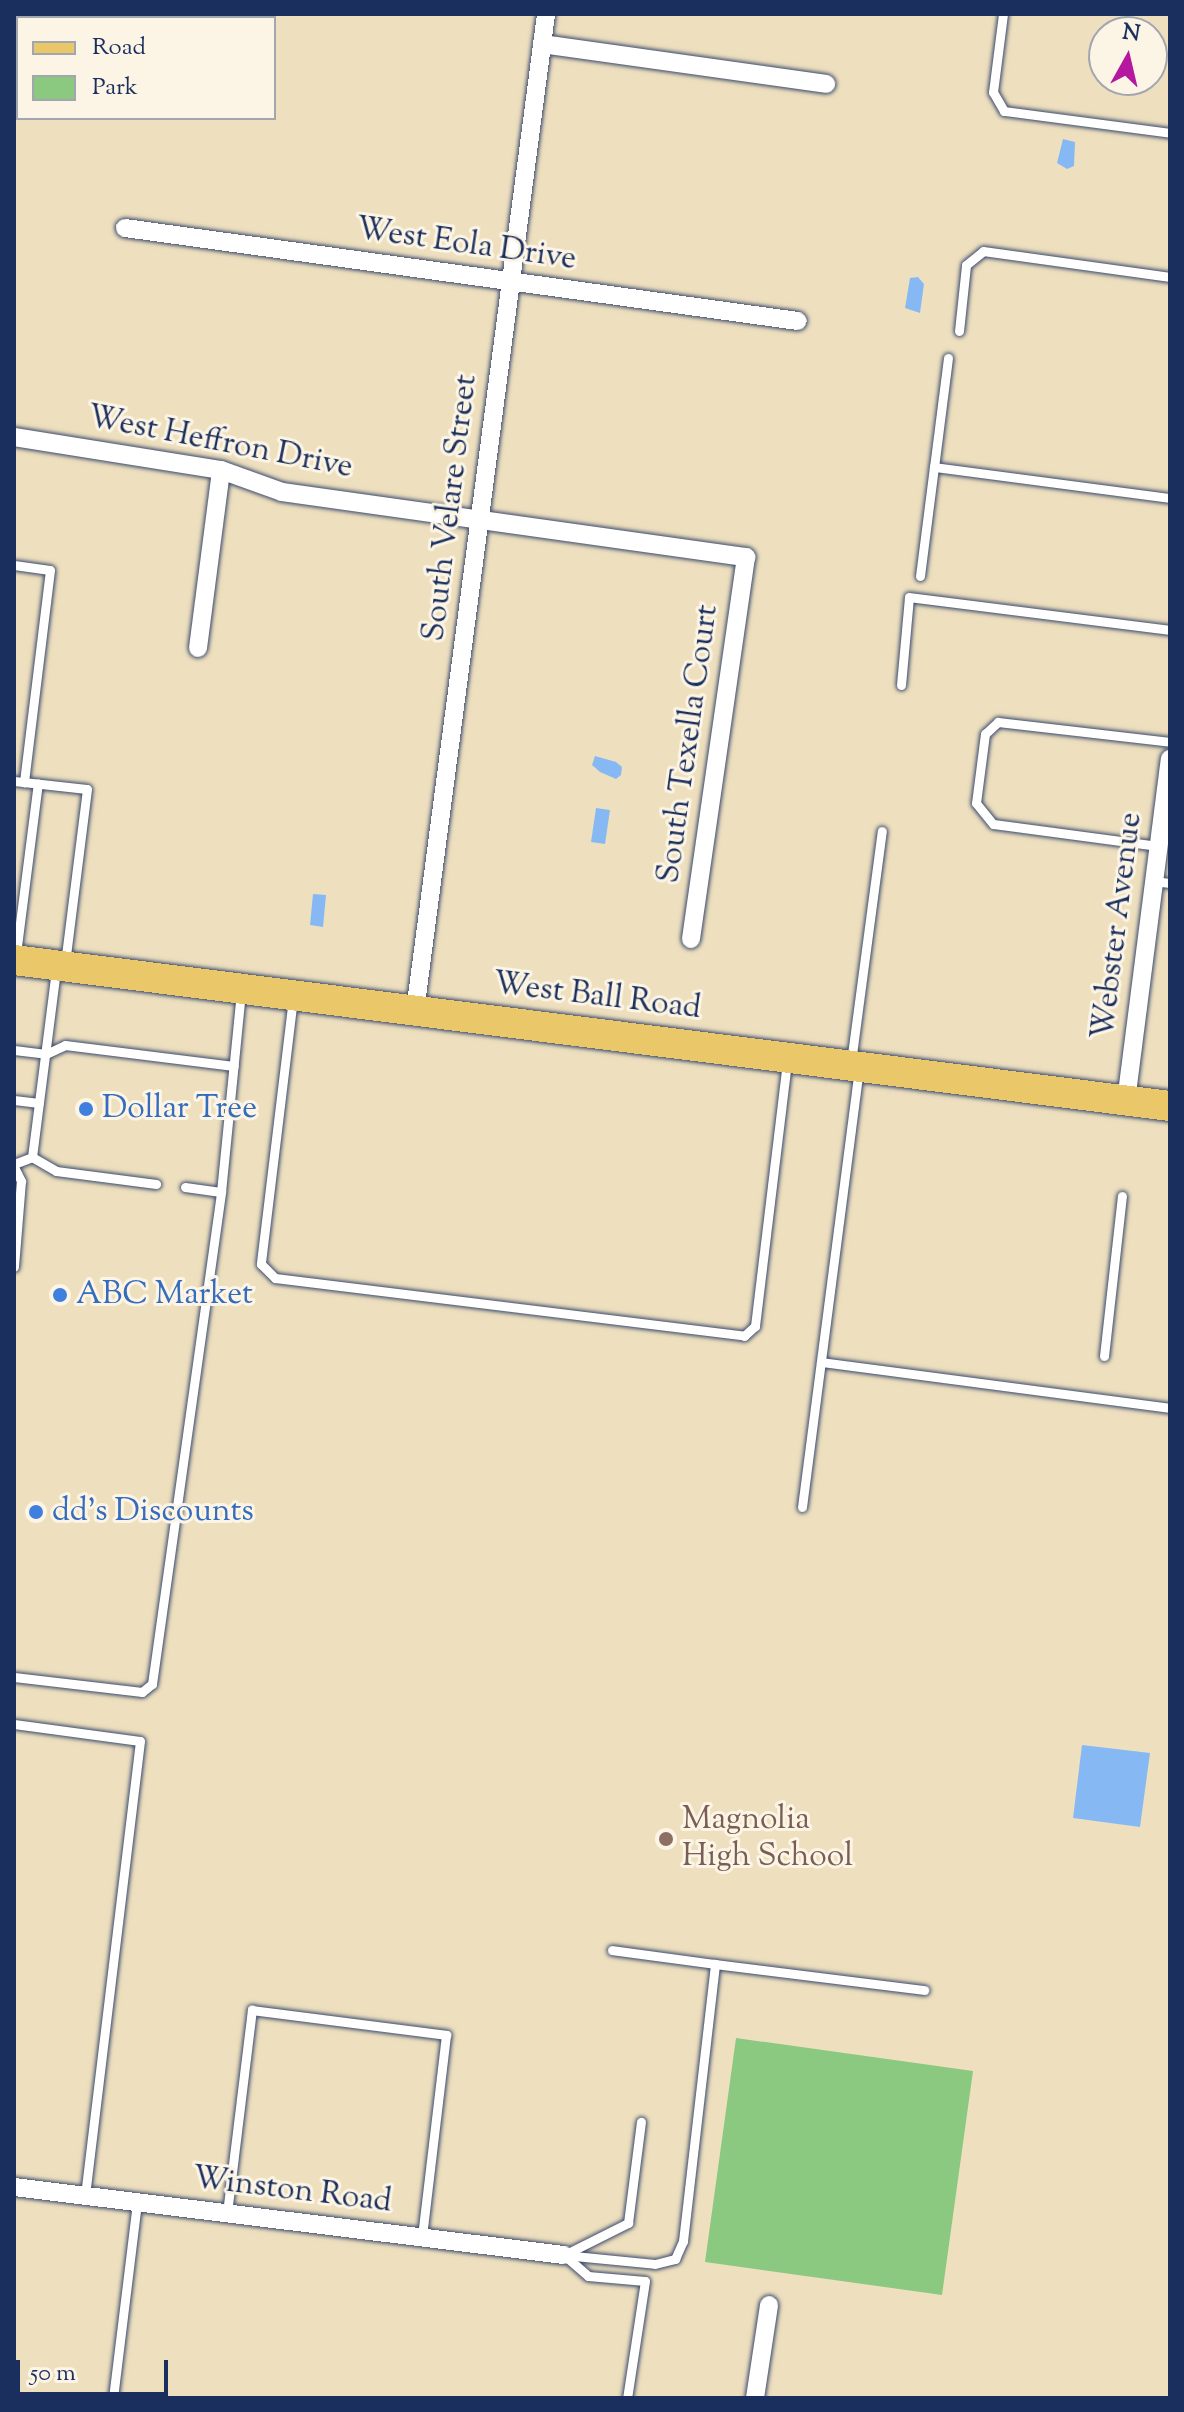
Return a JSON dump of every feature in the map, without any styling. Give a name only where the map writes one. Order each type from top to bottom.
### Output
[{"type":"main road","name":"West Ball Road","points":[[15,960],[1170,1106]]},
{"type":"street","name":"South Velare Street","points":[[415,1011],[546,14]]},
{"type":"street","points":[[542,44],[826,84]]},
{"type":"street","name":"West Eola Drive","points":[[125,228],[798,321]]},
{"type":"street","name":"West Heffron Drive","points":[[14,437],[221,470],[282,492],[480,517],[746,557]]},
{"type":"street","points":[[198,648],[221,470]]},
{"type":"street","name":"South Texella Court","points":[[691,939],[746,557]]},
{"type":"street","name":"Webster Avenue","points":[[1126,1101],[1161,882],[1158,846],[1170,759]]},
{"type":"street","name":"Winston Road","points":[[14,2187],[564,2255]]},
{"type":"street","points":[[755,2398],[769,2305]]},
{"type":"lane","points":[[1003,14],[993,92],[1004,111],[1170,133]]},
{"type":"lane","points":[[959,331],[966,265],[983,251],[1170,277]]},
{"type":"lane","points":[[920,576],[948,358]]},
{"type":"lane","points":[[934,467],[1170,498]]},
{"type":"lane","points":[[14,565],[50,570],[19,781],[87,789],[32,1157]]},
{"type":"lane","points":[[901,685],[909,597],[1170,630]]},
{"type":"lane","points":[[1158,846],[993,824],[976,803],[985,734],[998,722],[1170,742]]},
{"type":"lane","points":[[15,960],[38,783]]},
{"type":"lane","points":[[802,1507],[882,831]]},
{"type":"lane","points":[[14,1677],[142,1692],[152,1684],[221,1192],[242,988]]},
{"type":"lane","points":[[294,995],[261,1264],[275,1278],[744,1336],[755,1326],[787,1058]]},
{"type":"lane","points":[[14,1050],[46,1054],[65,1045],[234,1066]]},
{"type":"lane","points":[[14,1100],[39,1103]]},
{"type":"lane","points":[[14,1267],[17,1196],[14,1166],[32,1157]]},
{"type":"lane","points":[[32,1157],[56,1171],[156,1184]]},
{"type":"lane","points":[[185,1187],[221,1192]]},
{"type":"lane","points":[[1104,1356],[1122,1196]]},
{"type":"lane","points":[[821,1362],[1170,1408]]},
{"type":"lane","points":[[14,1724],[140,1741],[85,2196]]},
{"type":"lane","points":[[612,1950],[924,1990]]},
{"type":"lane","points":[[564,2255],[655,2264],[675,2259],[683,2241],[715,1964]]},
{"type":"lane","points":[[227,2213],[252,2010],[446,2035],[422,2237]]},
{"type":"lane","points":[[564,2255],[628,2223],[641,2122]]},
{"type":"lane","points":[[113,2398],[137,2202]]},
{"type":"lane","points":[[564,2255],[588,2276],[645,2281],[627,2398]]},
{"type":"green space","points":[[736,2038],[973,2071],[942,2295],[705,2262]]},
{"type":"water","points":[[1063,139],[1075,142],[1074,166],[1067,169],[1057,163]]},
{"type":"water","points":[[918,277],[924,284],[920,313],[905,308],[910,278]]},
{"type":"water","points":[[595,756],[616,762],[622,767],[621,775],[616,779],[600,772],[592,765]]},
{"type":"water","points":[[596,808],[610,810],[605,844],[591,842]]},
{"type":"water","points":[[313,894],[326,895],[323,927],[310,925]]},
{"type":"water","points":[[1082,1745],[1150,1753],[1140,1827],[1073,1818]]},
{"type":"place","name":"Dollar Tree","points":[[86,1109]]},
{"type":"place","name":"ABC Market","points":[[60,1295]]},
{"type":"place","name":"dd's Discounts","points":[[36,1512]]},
{"type":"place","name":"Magnolia High School","points":[[666,1839]]}]
